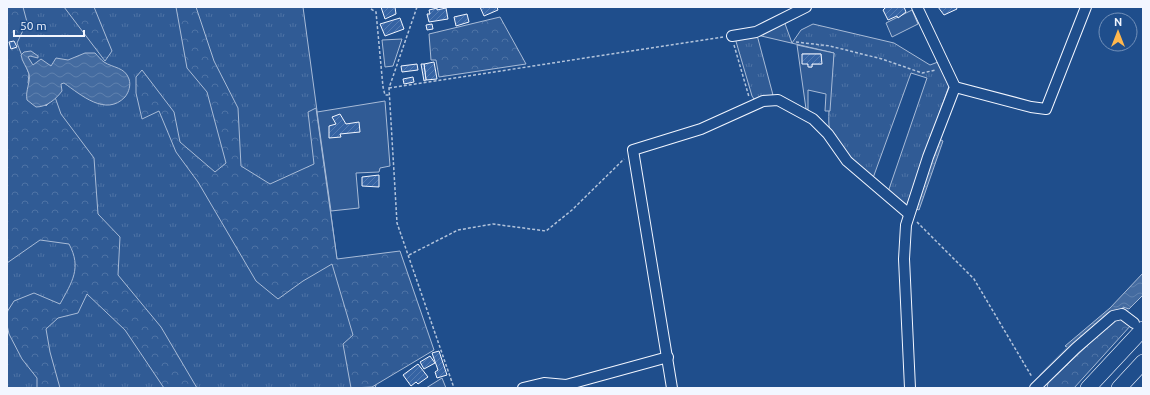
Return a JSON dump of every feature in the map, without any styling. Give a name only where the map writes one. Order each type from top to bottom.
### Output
[{"type":"highway","points":[[1088,388],[1138,326]]},
{"type":"highway","points":[[1119,388],[1143,362]]},
{"type":"street","points":[[732,36],[756,32],[806,7]]},
{"type":"street","points":[[910,388],[906,332],[904,259],[909,214],[955,88],[916,7]]},
{"type":"street","points":[[955,88],[1031,107],[1046,109],[1086,7]]},
{"type":"street","points":[[672,388],[633,150],[701,129],[763,101],[778,100],[813,119],[828,134],[847,161],[909,214]]},
{"type":"street","points":[[1037,387],[1076,348],[1113,316],[1122,314],[1138,326]]},
{"type":"street","points":[[523,388],[544,384],[566,385],[668,357]]},
{"type":"path","points":[[417,7],[389,88],[397,223],[400,236],[409,255],[454,388]]},
{"type":"path","points":[[370,9],[376,12],[383,87],[385,95],[389,95]]},
{"type":"path","points":[[389,88],[732,36],[752,106]]},
{"type":"path","points":[[796,42],[830,46],[882,59],[922,73],[931,72],[945,65]]},
{"type":"path","points":[[409,255],[458,230],[494,224],[546,231],[572,210],[633,150]]},
{"type":"path","points":[[909,214],[974,279],[1037,387]]},
{"type":"green space","points":[[7,7],[303,7],[337,259],[376,385],[375,388],[7,388]]},
{"type":"green space","points":[[7,7],[23,7],[27,22],[17,43],[29,74],[28,83],[46,106],[55,97],[61,114],[94,158],[98,214],[120,237],[118,275],[161,327],[197,388],[164,388],[125,330],[87,294],[78,313],[58,318],[46,329],[50,352],[60,388],[37,388],[37,378],[22,359],[9,334],[7,312],[14,301],[34,293],[60,304],[72,282],[75,260],[69,244],[40,240],[7,263]]},
{"type":"green space","points":[[64,7],[94,7],[112,51],[105,61]]},
{"type":"green space","points":[[176,7],[196,7],[214,61],[238,108],[241,166],[270,184],[314,164],[308,112],[316,108],[337,259],[400,251],[434,350],[372,387],[351,388],[343,344],[353,335],[332,264],[303,281],[278,299],[256,281],[198,182],[176,152],[159,111],[142,119],[136,93],[136,77],[142,70],[174,112],[180,142],[215,172],[226,163],[207,92],[187,68]]},
{"type":"green space","points":[[500,17],[526,64],[439,77],[436,60],[431,60],[429,34]]},
{"type":"green space","points":[[784,21],[792,43],[801,30],[813,24],[894,43],[930,65],[938,62],[949,86],[907,205],[888,192],[927,78],[911,73],[873,178],[844,150],[830,130],[829,105],[834,53],[757,35],[773,95],[754,99],[752,96],[735,38]]},
{"type":"green space","points":[[1116,318],[1121,318],[1132,324],[1074,388],[1047,388],[1048,383]]},
{"type":"shaded area","points":[[912,10],[918,24],[892,37],[886,23]]},
{"type":"shaded area","points":[[402,39],[393,66],[385,67],[382,40]]},
{"type":"shaded area","points":[[797,45],[834,53],[830,111],[825,111],[826,94],[808,90],[808,110],[806,109]],"holes":[[[802,54],[821,54],[821,64],[812,64],[812,67],[809,67]]]},
{"type":"shaded area","points":[[385,101],[390,166],[380,168],[379,172],[356,173],[359,208],[331,211],[317,112]]},
{"type":"shaded area","points":[[442,378],[446,388],[426,388]]},
{"type":"water","points":[[31,51],[38,56],[38,58],[28,57],[33,65],[41,59],[51,66],[56,58],[68,60],[85,53],[95,53],[107,64],[125,72],[130,81],[129,91],[118,103],[102,105],[86,98],[64,83],[61,84],[62,91],[54,100],[44,106],[36,107],[27,100],[29,77],[21,55],[24,52]]},
{"type":"water","points":[[937,138],[943,141],[919,210],[913,208]]},
{"type":"water","points":[[1143,273],[1143,295],[1129,309],[1123,307],[1123,311],[1070,349],[1065,346],[1110,308]]},
{"type":"building","points":[[381,7],[395,7],[396,14],[385,19]]},
{"type":"building","points":[[480,7],[497,7],[498,10],[484,16]]},
{"type":"building","points":[[886,7],[904,7],[906,12],[898,18],[897,16],[888,20],[883,10]]},
{"type":"building","points":[[938,7],[956,7],[957,9],[944,15]]},
{"type":"building","points":[[437,8],[437,10],[446,8],[448,19],[429,22],[427,14],[430,14],[429,10]]},
{"type":"building","points":[[467,14],[469,22],[456,26],[454,17]]},
{"type":"building","points":[[400,18],[404,29],[385,36],[380,24]]},
{"type":"building","points":[[432,24],[433,29],[427,30],[426,25]]},
{"type":"building","points":[[14,41],[17,47],[11,49],[9,42]]},
{"type":"building","points":[[802,54],[821,54],[822,64],[812,64],[812,67],[808,67],[808,64],[802,64]]},
{"type":"building","points":[[434,62],[437,79],[426,80],[424,64]]},
{"type":"building","points":[[417,64],[418,70],[402,72],[401,66]]},
{"type":"building","points":[[421,64],[424,64],[426,80],[424,81]]},
{"type":"building","points":[[413,77],[414,82],[404,84],[403,79]]},
{"type":"building","points":[[340,114],[346,124],[359,122],[360,132],[340,134],[341,137],[329,138],[329,126],[336,124],[332,117]]},
{"type":"building","points":[[379,175],[379,187],[362,186],[362,177]]},
{"type":"building","points":[[439,351],[447,375],[437,378],[435,372],[438,370],[432,353]]},
{"type":"building","points":[[430,356],[435,363],[424,369],[420,362]]},
{"type":"building","points":[[418,364],[428,377],[418,384],[416,382],[411,386],[403,375]]},
{"type":"waterway","points":[[1120,310],[1127,311]]},
{"type":"waterway","points":[[1041,375],[1071,345]]}]
